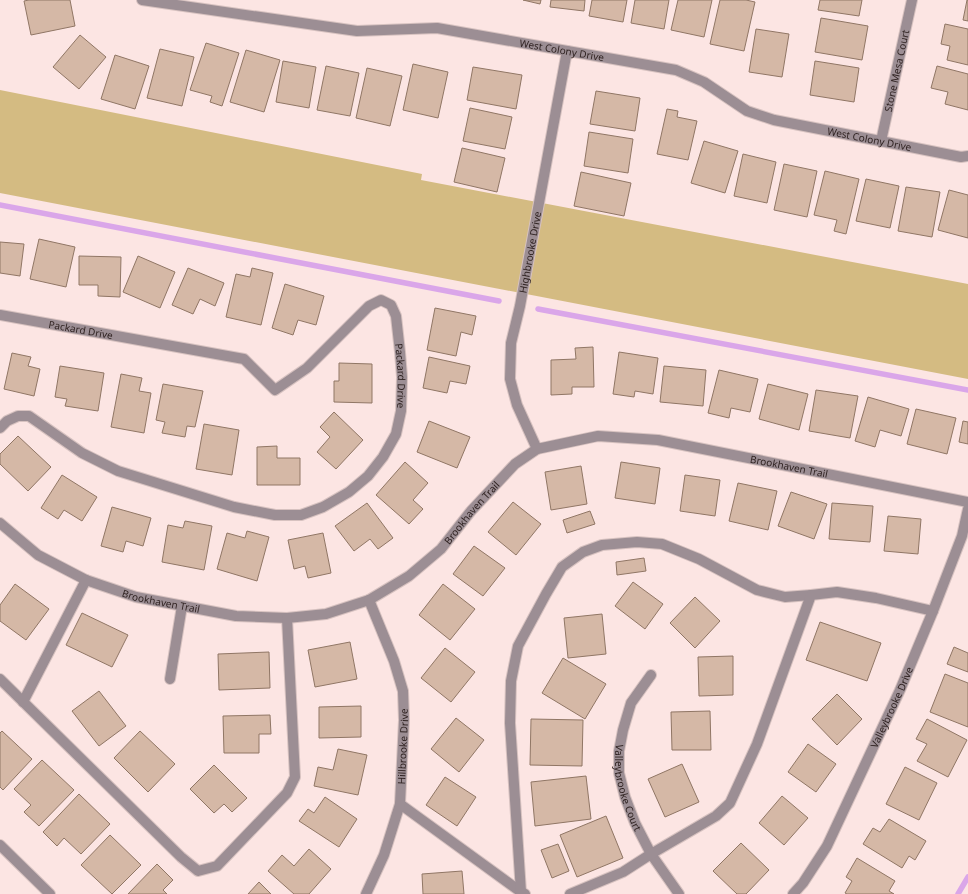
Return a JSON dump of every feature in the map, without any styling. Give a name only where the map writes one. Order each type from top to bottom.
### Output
[{"type":"street","name":"West Colony Drive","points":[[142,0],[357,31],[437,28],[676,70],[704,82],[747,111],[774,120],[961,157],[968,156]]},
{"type":"street","name":"Stone Mesa Court","points":[[881,141],[912,0]]},
{"type":"street","name":"Highbrooke Drive","points":[[537,449],[517,406],[510,379],[511,343],[520,306],[567,51]]},
{"type":"street","name":"Packard Drive","points":[[0,315],[244,359],[275,390],[307,368],[369,306],[381,300],[391,305],[396,316],[402,377],[401,411],[396,434],[383,457],[368,476],[349,492],[323,507],[301,515],[275,515],[234,507],[118,471],[82,453],[29,416],[18,416],[7,421],[0,428]]},
{"type":"street","name":"Brookhaven Trail","points":[[0,523],[38,555],[86,580],[136,597],[236,616],[287,618],[326,614],[369,600],[408,576],[441,549],[471,511],[515,464],[537,449],[598,436],[658,440],[968,502]]},
{"type":"street","name":"Valleybrooke Drive","points":[[793,894],[803,883],[827,846],[900,690],[962,536],[968,509]]},
{"type":"street","points":[[523,893],[510,723],[511,681],[518,646],[546,594],[562,568],[583,552],[602,545],[637,542],[662,544],[698,559],[757,590],[785,597],[837,592],[876,598],[933,611]]},
{"type":"street","points":[[23,702],[86,580]]},
{"type":"street","points":[[570,894],[623,872],[716,816],[730,803],[757,744],[811,595]]},
{"type":"street","name":"Hillbrooke Drive","points":[[366,894],[384,855],[400,804],[404,720],[403,691],[394,661],[369,600]]},
{"type":"street","points":[[170,679],[182,606]]},
{"type":"street","points":[[0,679],[170,846],[198,871],[217,866],[287,793],[295,778],[287,618]]},
{"type":"street","name":"Valleybrooke Court","points":[[651,675],[631,703],[623,730],[619,751],[619,773],[634,823],[651,854],[679,894]]},
{"type":"street","points":[[400,804],[523,893]]},
{"type":"street","points":[[0,845],[50,894]]},
{"type":"shaded area","points":[[0,90],[422,174],[421,180],[968,284],[968,379],[0,193]]},
{"type":"building","points":[[70,0],[75,26],[31,35],[24,1]]},
{"type":"building","points":[[523,0],[541,0],[540,4]]},
{"type":"building","points":[[551,0],[585,0],[584,11],[550,7]]},
{"type":"building","points":[[592,0],[627,0],[623,22],[589,16]]},
{"type":"building","points":[[635,0],[669,0],[664,29],[631,23]]},
{"type":"building","points":[[678,0],[712,0],[704,37],[671,30]]},
{"type":"building","points":[[720,0],[746,0],[755,2],[744,51],[710,44]]},
{"type":"building","points":[[820,0],[862,0],[859,16],[818,10]]},
{"type":"building","points":[[968,0],[968,21],[963,20]]},
{"type":"building","points":[[821,18],[868,26],[862,60],[815,52]]},
{"type":"building","points":[[945,24],[968,29],[968,65],[947,60],[950,46],[941,44]]},
{"type":"building","points":[[756,29],[789,34],[782,77],[749,72]]},
{"type":"building","points":[[80,35],[106,57],[79,89],[53,67]]},
{"type":"building","points":[[206,43],[239,53],[222,106],[210,102],[212,96],[190,90]]},
{"type":"building","points":[[160,49],[194,57],[182,106],[147,98]]},
{"type":"building","points":[[246,50],[280,60],[264,112],[230,102]]},
{"type":"building","points":[[115,55],[149,66],[135,109],[101,99]]},
{"type":"building","points":[[283,61],[316,67],[309,108],[276,102]]},
{"type":"building","points":[[815,61],[859,68],[854,102],[810,95]]},
{"type":"building","points":[[413,64],[448,72],[438,118],[403,110]]},
{"type":"building","points":[[326,66],[359,73],[350,116],[317,110]]},
{"type":"building","points":[[937,66],[968,74],[968,110],[945,104],[948,92],[931,88]]},
{"type":"building","points":[[473,67],[522,75],[516,109],[467,100]]},
{"type":"building","points":[[367,68],[402,76],[390,126],[356,118]]},
{"type":"building","points":[[596,91],[640,98],[635,131],[590,124]]},
{"type":"building","points":[[470,108],[512,117],[505,149],[463,141]]},
{"type":"building","points":[[667,109],[678,111],[677,117],[697,121],[688,160],[657,154]]},
{"type":"building","points":[[589,132],[633,139],[628,173],[584,166]]},
{"type":"building","points":[[704,141],[738,151],[725,193],[691,183]]},
{"type":"building","points":[[462,148],[505,158],[497,192],[454,182]]},
{"type":"building","points":[[743,154],[776,162],[767,203],[734,196]]},
{"type":"building","points":[[784,164],[817,171],[807,217],[774,210]]},
{"type":"building","points":[[825,171],[859,179],[846,234],[834,231],[837,220],[814,215]]},
{"type":"building","points":[[581,172],[631,183],[624,216],[574,206]]},
{"type":"building","points":[[866,179],[899,186],[890,228],[856,221]]},
{"type":"building","points":[[906,187],[940,192],[932,237],[898,231]]},
{"type":"building","points":[[949,190],[968,195],[968,238],[938,230]]},
{"type":"building","points":[[39,239],[75,247],[66,287],[30,279]]},
{"type":"building","points":[[0,242],[24,244],[20,276],[0,273]]},
{"type":"building","points":[[79,256],[121,257],[120,297],[98,296],[98,285],[79,285]]},
{"type":"building","points":[[138,256],[175,272],[160,308],[123,292]]},
{"type":"building","points":[[188,268],[224,283],[215,306],[200,299],[193,314],[172,305]]},
{"type":"building","points":[[252,268],[273,273],[261,325],[226,317],[236,274],[250,277]]},
{"type":"building","points":[[285,284],[324,296],[316,325],[298,320],[293,335],[272,328]]},
{"type":"building","points":[[435,308],[476,316],[472,335],[461,332],[456,356],[427,350]]},
{"type":"building","points":[[593,347],[594,387],[572,387],[572,394],[551,395],[551,360],[576,359],[575,348]]},
{"type":"building","points":[[619,352],[658,358],[653,394],[635,391],[634,397],[613,394]]},
{"type":"building","points":[[12,353],[31,357],[28,366],[40,369],[34,396],[4,389]]},
{"type":"building","points":[[429,357],[470,366],[466,384],[450,381],[447,393],[423,388]]},
{"type":"building","points":[[339,363],[372,364],[372,403],[334,402],[334,381],[339,381]]},
{"type":"building","points":[[60,366],[104,373],[98,411],[65,406],[67,399],[55,397]]},
{"type":"building","points":[[664,366],[706,370],[703,406],[660,402]]},
{"type":"building","points":[[719,370],[758,379],[750,412],[731,408],[729,418],[708,413]]},
{"type":"building","points":[[121,374],[142,378],[139,391],[151,393],[144,433],[111,427]]},
{"type":"building","points":[[163,384],[203,391],[195,427],[187,426],[185,437],[162,433],[165,422],[156,420]]},
{"type":"building","points":[[768,384],[808,394],[799,430],[759,419]]},
{"type":"building","points":[[816,390],[858,396],[850,438],[809,431]]},
{"type":"building","points":[[868,397],[909,409],[901,436],[880,430],[875,447],[855,441]]},
{"type":"building","points":[[916,409],[956,418],[947,454],[907,444]]},
{"type":"building","points":[[334,412],[363,440],[336,469],[317,452],[330,437],[320,427]]},
{"type":"building","points":[[429,421],[470,437],[457,468],[417,452]]},
{"type":"building","points":[[963,421],[968,422],[968,444],[959,442]]},
{"type":"building","points":[[204,424],[239,430],[232,475],[196,469]]},
{"type":"building","points":[[18,436],[51,467],[28,491],[0,464],[0,454]]},
{"type":"building","points":[[277,446],[277,458],[300,458],[300,485],[257,485],[257,447]]},
{"type":"building","points":[[405,462],[428,483],[413,500],[423,509],[409,524],[376,495]]},
{"type":"building","points":[[621,462],[660,468],[655,504],[615,498]]},
{"type":"building","points":[[581,466],[587,504],[551,510],[545,472]]},
{"type":"building","points":[[62,475],[97,497],[82,521],[64,510],[58,519],[41,508]]},
{"type":"building","points":[[685,475],[720,480],[715,516],[680,511]]},
{"type":"building","points":[[738,483],[777,491],[768,530],[729,521]]},
{"type":"building","points":[[791,492],[827,504],[814,539],[778,526]]},
{"type":"building","points":[[513,502],[541,524],[516,555],[488,532]]},
{"type":"building","points":[[367,503],[393,538],[378,549],[370,539],[354,551],[335,526]]},
{"type":"building","points":[[832,503],[873,506],[870,542],[829,539]]},
{"type":"building","points":[[112,507],[151,518],[143,546],[126,541],[123,552],[101,546]]},
{"type":"building","points":[[590,511],[595,524],[567,533],[563,520]]},
{"type":"building","points":[[888,516],[921,519],[918,554],[884,551]]},
{"type":"building","points":[[185,521],[212,526],[204,570],[162,562],[168,525],[183,528]]},
{"type":"building","points":[[247,531],[269,537],[257,581],[217,569],[227,533],[245,538]]},
{"type":"building","points":[[323,533],[331,573],[308,578],[305,566],[294,569],[288,540]]},
{"type":"building","points":[[474,546],[505,568],[483,596],[453,574]]},
{"type":"building","points":[[644,558],[646,571],[617,575],[616,562]]},
{"type":"building","points":[[633,582],[663,604],[645,629],[615,606]]},
{"type":"building","points":[[15,584],[49,609],[26,640],[0,621],[0,605]]},
{"type":"building","points":[[443,584],[475,609],[450,640],[419,615]]},
{"type":"building","points":[[695,597],[720,621],[695,648],[670,623]]},
{"type":"building","points":[[82,613],[128,635],[112,667],[66,645]]},
{"type":"building","points":[[602,614],[606,654],[568,658],[564,618]]},
{"type":"building","points":[[820,622],[881,643],[867,681],[806,660]]},
{"type":"building","points":[[350,642],[357,679],[315,687],[308,650]]},
{"type":"building","points":[[954,647],[968,653],[968,672],[947,664]]},
{"type":"building","points":[[445,648],[475,672],[451,702],[421,678]]},
{"type":"building","points":[[269,652],[270,688],[219,690],[218,654]]},
{"type":"building","points":[[733,656],[733,695],[699,696],[698,657]]},
{"type":"building","points":[[563,658],[606,684],[585,719],[542,693]]},
{"type":"building","points":[[945,674],[968,683],[968,727],[930,712]]},
{"type":"building","points":[[99,691],[126,726],[99,746],[72,711]]},
{"type":"building","points":[[837,694],[862,719],[837,745],[812,719]]},
{"type":"building","points":[[361,706],[361,737],[319,738],[319,707]]},
{"type":"building","points":[[710,711],[711,750],[672,750],[671,712]]},
{"type":"building","points":[[270,715],[271,734],[259,734],[259,753],[224,753],[223,716]]},
{"type":"building","points":[[456,718],[484,740],[459,772],[431,749]]},
{"type":"building","points":[[531,719],[583,720],[582,766],[530,765]]},
{"type":"building","points":[[927,719],[967,740],[948,777],[917,761],[927,744],[916,739]]},
{"type":"building","points":[[2,731],[32,759],[3,790],[0,787],[0,733]]},
{"type":"building","points":[[140,731],[175,764],[148,792],[114,758]]},
{"type":"building","points":[[808,744],[836,764],[816,792],[788,772]]},
{"type":"building","points":[[338,749],[367,755],[358,795],[314,786],[318,767],[333,770]]},
{"type":"building","points":[[42,760],[74,790],[39,826],[24,812],[31,805],[14,789]]},
{"type":"building","points":[[682,764],[699,802],[665,817],[648,779]]},
{"type":"building","points":[[214,765],[247,798],[232,812],[224,804],[214,813],[190,789]]},
{"type":"building","points":[[905,767],[937,783],[919,820],[886,804]]},
{"type":"building","points":[[586,776],[591,819],[535,826],[531,782]]},
{"type":"building","points":[[445,777],[476,797],[457,826],[426,805]]},
{"type":"building","points":[[79,794],[110,824],[81,854],[64,838],[57,846],[43,832]]},
{"type":"building","points":[[782,796],[808,818],[784,845],[759,823]]},
{"type":"building","points":[[325,797],[357,819],[339,847],[299,821],[308,809],[314,813]]},
{"type":"building","points":[[606,816],[623,858],[577,877],[560,835]]},
{"type":"building","points":[[889,819],[926,841],[915,860],[909,856],[902,868],[863,844],[873,828],[880,832]]},
{"type":"building","points":[[110,835],[141,865],[112,894],[81,865]]},
{"type":"building","points":[[741,843],[769,870],[746,894],[737,894],[713,871]]},
{"type":"building","points":[[558,844],[569,871],[552,878],[541,850]]},
{"type":"building","points":[[309,849],[331,869],[309,894],[294,894],[268,871],[282,855],[294,866]]},
{"type":"building","points":[[857,858],[895,881],[889,891],[894,894],[845,893],[852,881],[846,877]]},
{"type":"building","points":[[157,864],[173,880],[163,890],[167,894],[128,894]]},
{"type":"building","points":[[462,871],[464,894],[423,894],[422,874]]},
{"type":"building","points":[[259,882],[271,894],[248,894]]},
{"type":"waterway","points":[[0,205],[499,301]]},
{"type":"waterway","points":[[538,309],[968,390]]},
{"type":"waterway","points":[[958,894],[968,877]]}]
